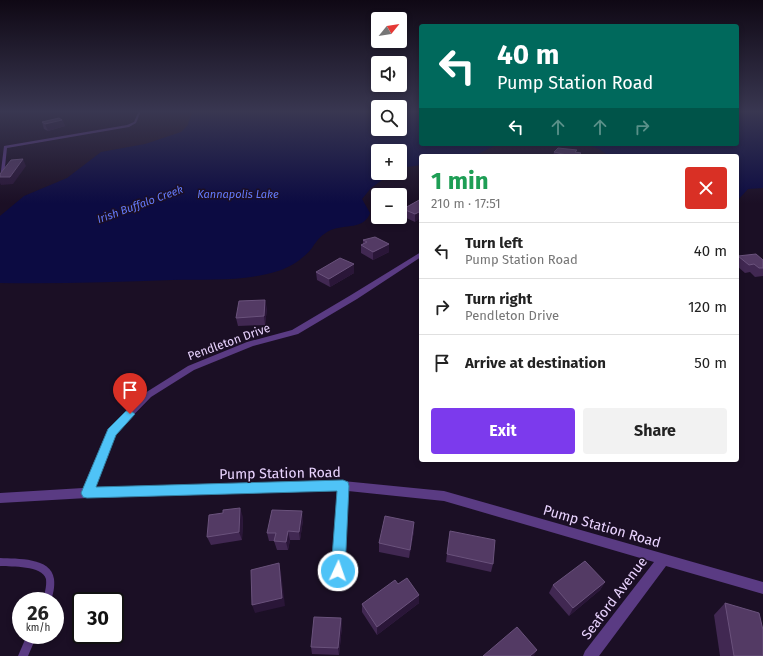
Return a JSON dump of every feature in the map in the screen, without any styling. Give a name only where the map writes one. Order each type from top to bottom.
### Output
[{"type":"street","name":"Pendleton Drive","points":[[87,493],[112,432],[148,395],[191,368],[250,344],[295,332],[354,297],[419,255]]},
{"type":"street","name":"Pump Station Road","points":[[0,498],[87,493],[343,486],[444,496],[763,588]]},
{"type":"street","points":[[338,571],[343,486]]},
{"type":"street","name":"Seaford Avenue","points":[[590,656],[664,559]]},
{"type":"lane","points":[[0,178],[2,176],[5,146],[32,142]]},
{"type":"lane","points":[[0,562],[34,564],[42,567],[50,574],[51,584],[49,592]]},
{"type":"lane","points":[[23,656],[28,644]]},
{"type":"water","name":"Kannapolis Lake","points":[[152,142],[419,142],[419,146],[494,146],[478,154],[419,154],[419,165],[407,167],[407,144],[371,144],[371,180],[382,180],[371,188],[362,199],[370,213],[367,218],[363,222],[354,226],[336,228],[325,233],[301,259],[283,269],[265,275],[225,279],[0,283],[0,216],[24,196],[67,178],[101,152]]},
{"type":"water","points":[[739,142],[763,142],[763,188],[748,189],[739,199],[739,154],[606,154],[591,146],[739,146]]},
{"type":"building","points":[[558,148],[577,150],[575,152],[581,153],[562,154],[554,152]]},
{"type":"building","points":[[23,159],[10,177],[0,177],[0,174],[11,160]]},
{"type":"building","points":[[419,200],[419,212],[415,214],[407,211],[407,207]]},
{"type":"building","points":[[375,237],[389,244],[373,252],[361,245],[367,242],[363,240]]},
{"type":"building","points":[[756,254],[763,260],[763,268],[759,268],[754,264],[749,265],[739,256]]},
{"type":"building","points":[[340,258],[354,264],[329,279],[316,272]]},
{"type":"building","points":[[265,300],[264,316],[236,318],[239,301]]},
{"type":"building","points":[[240,508],[239,532],[207,537],[209,515],[223,513],[223,510]]},
{"type":"building","points":[[272,510],[302,511],[299,532],[288,531],[286,542],[274,541],[276,533],[267,533]]},
{"type":"building","points":[[385,516],[414,522],[410,550],[379,543]]},
{"type":"building","points":[[450,531],[495,540],[493,564],[447,554]]},
{"type":"building","points":[[585,561],[605,582],[573,608],[553,585]]},
{"type":"building","points":[[279,563],[282,598],[252,605],[251,570]]},
{"type":"building","points":[[407,578],[419,595],[377,627],[362,604],[395,580],[398,584]]},
{"type":"building","points":[[725,603],[759,613],[763,630],[763,656],[734,656]]},
{"type":"building","points":[[314,617],[341,618],[338,648],[311,647]]},
{"type":"building","points":[[517,627],[537,650],[530,656],[483,656]]},
{"type":"route","points":[[130,414],[112,432],[87,493],[343,486],[338,571]]},
{"type":"water label","name":"Irish Buffalo Creek","points":[[140,204]]}]
